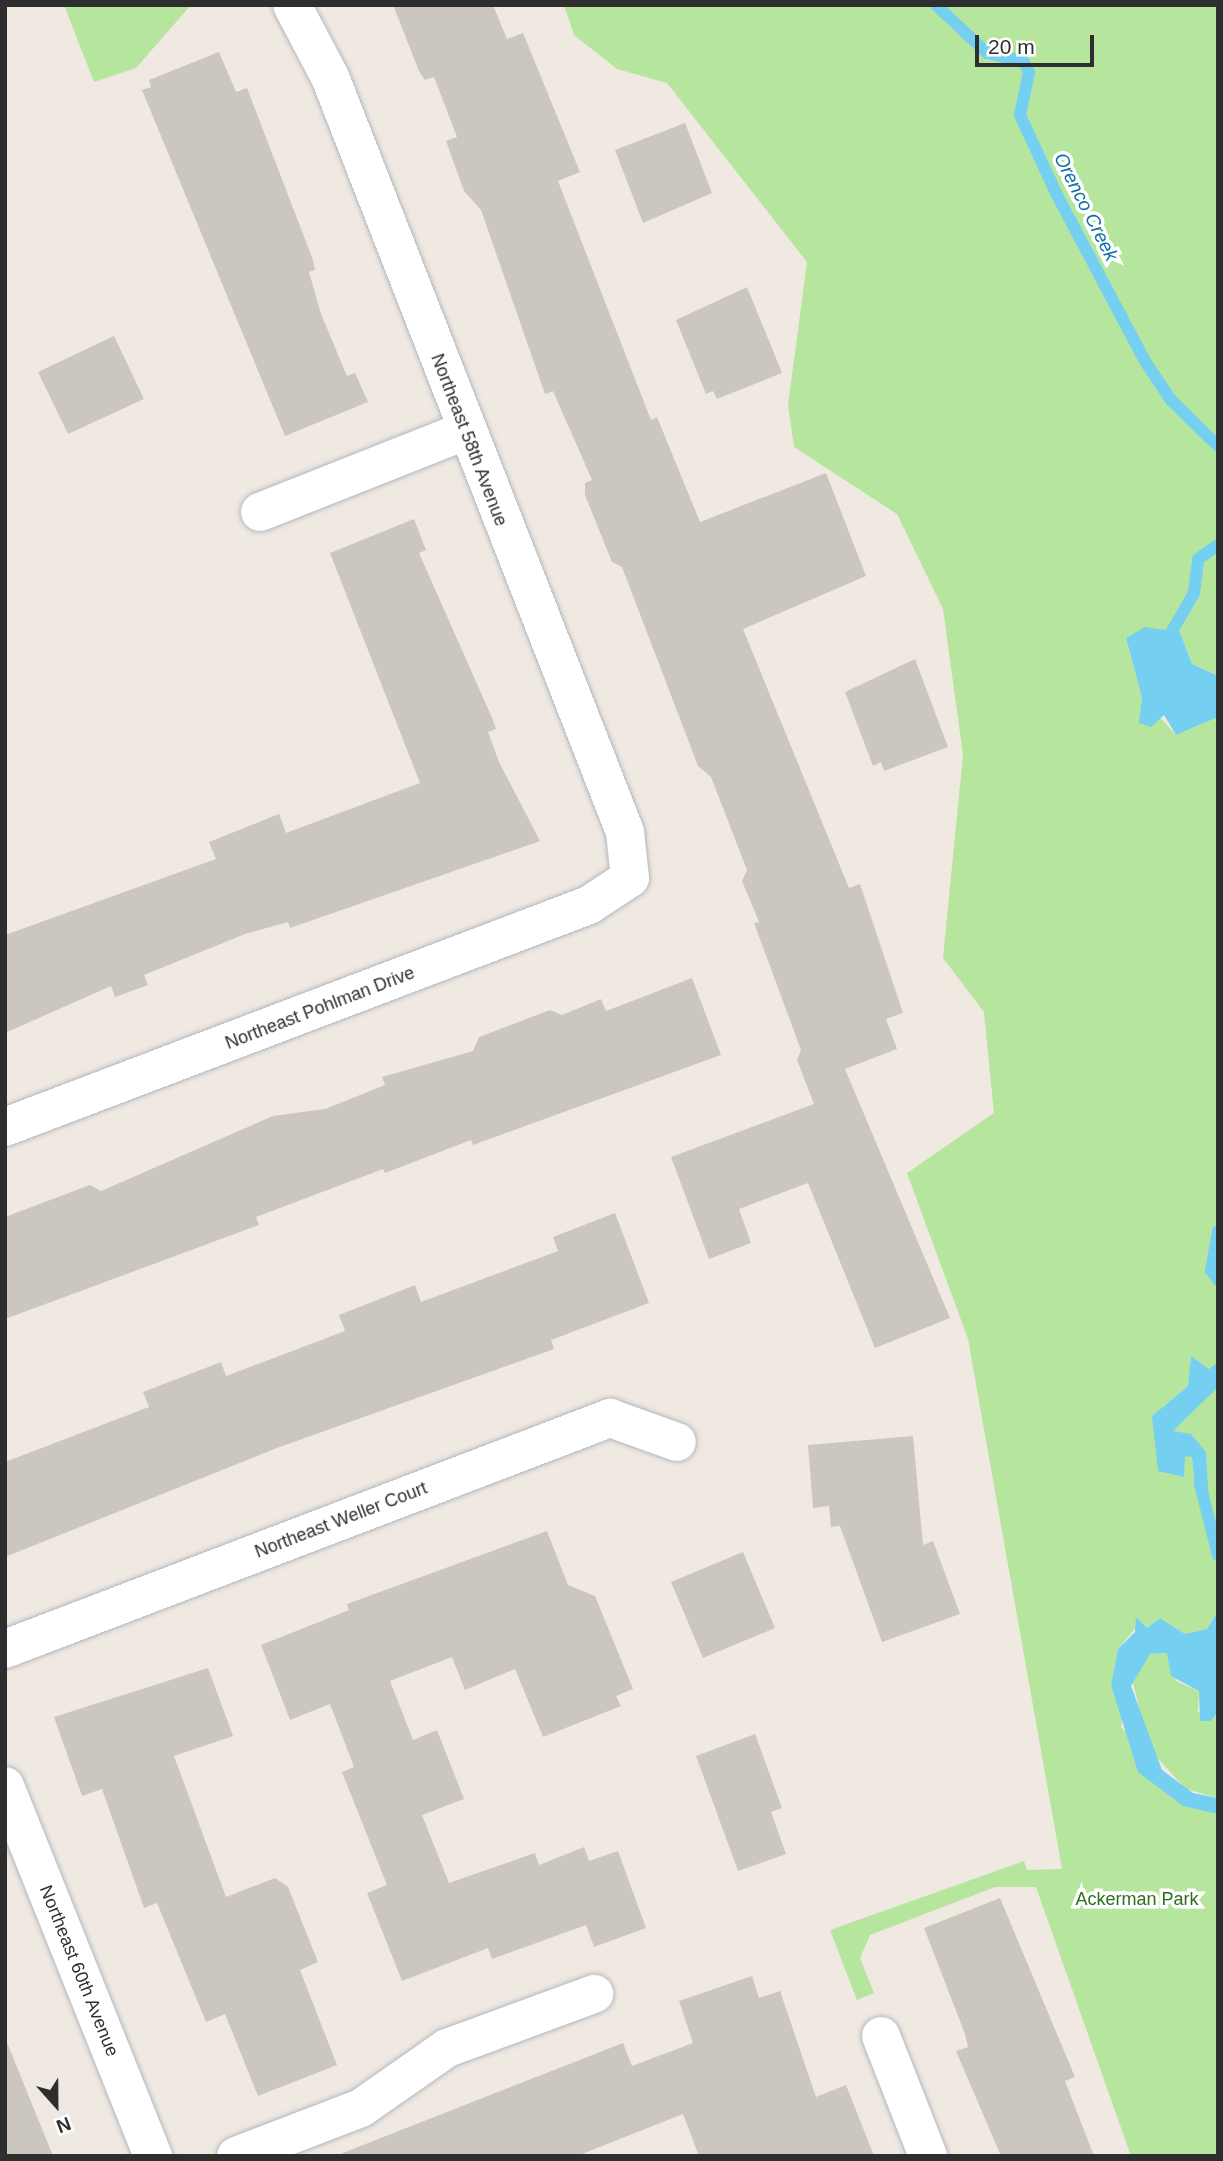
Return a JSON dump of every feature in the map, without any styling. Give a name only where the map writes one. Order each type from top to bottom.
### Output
[{"type":"street","name":"Northeast 58th Avenue","points":[[292,5],[330,77],[465,430],[625,832],[630,878]]},
{"type":"street","points":[[260,512],[465,430]]},
{"type":"street","name":"Northeast Pohlman Drive","points":[[5,1127],[589,905],[630,878]]},
{"type":"street","name":"Northeast Weller Court","points":[[5,1649],[610,1418],[677,1442]]},
{"type":"street","name":"Northeast 60th Avenue","points":[[5,1786],[153,2156]]},
{"type":"street","points":[[236,2156],[361,2108],[447,2048],[594,1994]]},
{"type":"street","points":[[881,2036],[928,2156]]},
{"type":"green space","points":[[64,5],[191,5],[136,68],[94,82]]},
{"type":"green space","name":"Ackerman Park","points":[[564,5],[1218,5],[1218,676],[1192,664],[1180,632],[1126,638],[1142,698],[1176,735],[1218,717],[1218,1362],[1209,1369],[1191,1356],[1188,1386],[1152,1416],[1192,1457],[1195,1488],[1208,1502],[1206,1452],[1173,1431],[1173,1424],[1218,1387],[1218,1611],[1207,1629],[1185,1634],[1160,1618],[1147,1628],[1137,1626],[1118,1649],[1111,1685],[1124,1712],[1121,1727],[1194,1807],[1218,1814],[1218,2156],[1131,2156],[1036,1887],[995,1887],[870,1935],[860,1958],[874,1993],[857,2000],[830,1930],[1024,1861],[1027,1870],[1062,1869],[968,1339],[907,1173],[994,1113],[984,1012],[943,958],[963,755],[943,609],[897,514],[794,447],[788,405],[807,262],[667,83],[617,69],[574,35]]},
{"type":"green space","points":[[1167,1653],[1176,1681],[1199,1691],[1198,1712],[1211,1721],[1218,1712],[1218,1798],[1186,1789],[1149,1749],[1132,1678],[1150,1654]]},
{"type":"water","points":[[1145,627],[1180,632],[1192,664],[1218,676],[1218,717],[1176,735],[1164,715],[1151,727],[1139,723],[1142,698],[1126,638]]},
{"type":"water","points":[[1191,1356],[1209,1369],[1218,1362],[1218,1387],[1173,1431],[1191,1434],[1206,1452],[1209,1503],[1195,1488],[1192,1457],[1185,1456],[1184,1477],[1158,1471],[1152,1416],[1188,1386]]},
{"type":"water","points":[[1218,1611],[1218,1712],[1211,1721],[1200,1721],[1199,1691],[1171,1676],[1167,1653],[1150,1654],[1131,1686],[1162,1770],[1193,1793],[1218,1798],[1218,1814],[1183,1806],[1138,1772],[1111,1685],[1118,1649],[1135,1632],[1136,1617],[1147,1628],[1160,1618],[1185,1634],[1207,1629]]},
{"type":"building","points":[[393,5],[493,5],[507,39],[523,33],[580,172],[558,181],[651,420],[657,417],[700,522],[826,473],[866,576],[743,629],[849,888],[860,884],[903,1013],[886,1019],[897,1049],[845,1069],[950,1318],[875,1348],[808,1183],[739,1209],[751,1243],[709,1259],[671,1157],[814,1104],[797,1060],[801,1050],[754,923],[759,922],[742,881],[747,870],[711,777],[698,766],[622,567],[612,562],[585,495],[585,483],[592,480],[553,391],[545,394],[481,210],[464,191],[446,141],[457,137],[434,77],[425,80],[419,71]]},
{"type":"building","points":[[219,52],[236,92],[247,88],[313,260],[315,270],[309,272],[321,314],[347,376],[355,373],[368,402],[285,436],[142,90],[151,87],[149,80]]},
{"type":"building","points":[[685,123],[712,193],[643,223],[615,150]]},
{"type":"building","points":[[747,287],[782,373],[717,399],[713,391],[706,394],[676,320]]},
{"type":"building","points":[[114,336],[144,399],[68,434],[38,372]]},
{"type":"building","points":[[414,519],[426,550],[419,553],[493,720],[496,729],[488,732],[499,762],[540,841],[290,928],[288,922],[245,934],[144,975],[148,985],[115,997],[111,986],[5,1033],[5,935],[216,859],[209,842],[279,814],[286,833],[420,783],[330,553]]},
{"type":"building","points":[[915,659],[948,747],[884,771],[881,762],[873,766],[845,692]]},
{"type":"building","points":[[692,978],[721,1055],[473,1145],[471,1140],[385,1173],[383,1169],[256,1217],[259,1225],[5,1319],[5,1217],[90,1185],[101,1191],[273,1116],[325,1109],[385,1085],[382,1077],[473,1051],[479,1037],[550,1010],[562,1015],[601,999],[606,1011]]},
{"type":"building","points":[[615,1213],[649,1303],[551,1340],[554,1349],[277,1448],[5,1557],[5,1462],[149,1407],[143,1392],[221,1362],[226,1376],[345,1331],[339,1315],[415,1285],[421,1302],[558,1251],[553,1237]]},
{"type":"building","points":[[913,1436],[923,1545],[933,1541],[960,1614],[882,1642],[840,1526],[831,1527],[829,1506],[813,1508],[808,1445]]},
{"type":"building","points":[[547,1531],[568,1585],[595,1596],[633,1689],[616,1696],[621,1706],[543,1737],[515,1669],[465,1690],[452,1657],[390,1681],[413,1740],[437,1730],[464,1799],[422,1815],[449,1883],[535,1853],[539,1865],[584,1847],[589,1861],[618,1851],[646,1928],[594,1947],[586,1925],[492,1959],[488,1948],[402,1981],[367,1893],[387,1885],[342,1772],[354,1767],[330,1704],[290,1720],[261,1645],[349,1610],[347,1604]]},
{"type":"building","points":[[743,1552],[775,1628],[703,1658],[671,1582]]},
{"type":"building","points":[[208,1668],[233,1736],[174,1756],[226,1897],[275,1878],[288,1887],[318,1962],[300,1970],[337,2065],[258,2096],[225,2014],[206,2022],[157,1903],[144,1908],[102,1789],[82,1796],[54,1717]]},
{"type":"building","points":[[755,1734],[782,1808],[771,1812],[786,1854],[738,1871],[696,1756]]},
{"type":"building","points":[[1000,1898],[1075,2077],[1065,2081],[1094,2156],[1001,2156],[956,2051],[968,2047],[965,2034],[924,1928]]},
{"type":"building","points":[[752,1976],[759,1998],[780,1991],[816,2097],[846,2085],[874,2156],[699,2156],[683,2114],[577,2156],[335,2156],[623,2043],[632,2066],[693,2043],[679,2001]]},
{"type":"building","points":[[6,2040],[53,2156],[5,2156]]},
{"type":"waterway","name":"Orenco Creek","points":[[936,5],[987,53],[1023,61],[1029,72],[1020,115],[1057,195],[1145,361],[1171,400],[1218,446]]},
{"type":"waterway","name":"Orenco Creek","points":[[1164,645],[1194,593],[1198,559],[1218,545]]},
{"type":"waterway","name":"Orenco Creek","points":[[1218,1231],[1211,1270],[1218,1280]]},
{"type":"waterway","name":"Orenco Creek","points":[[1200,1484],[1218,1555]]}]
